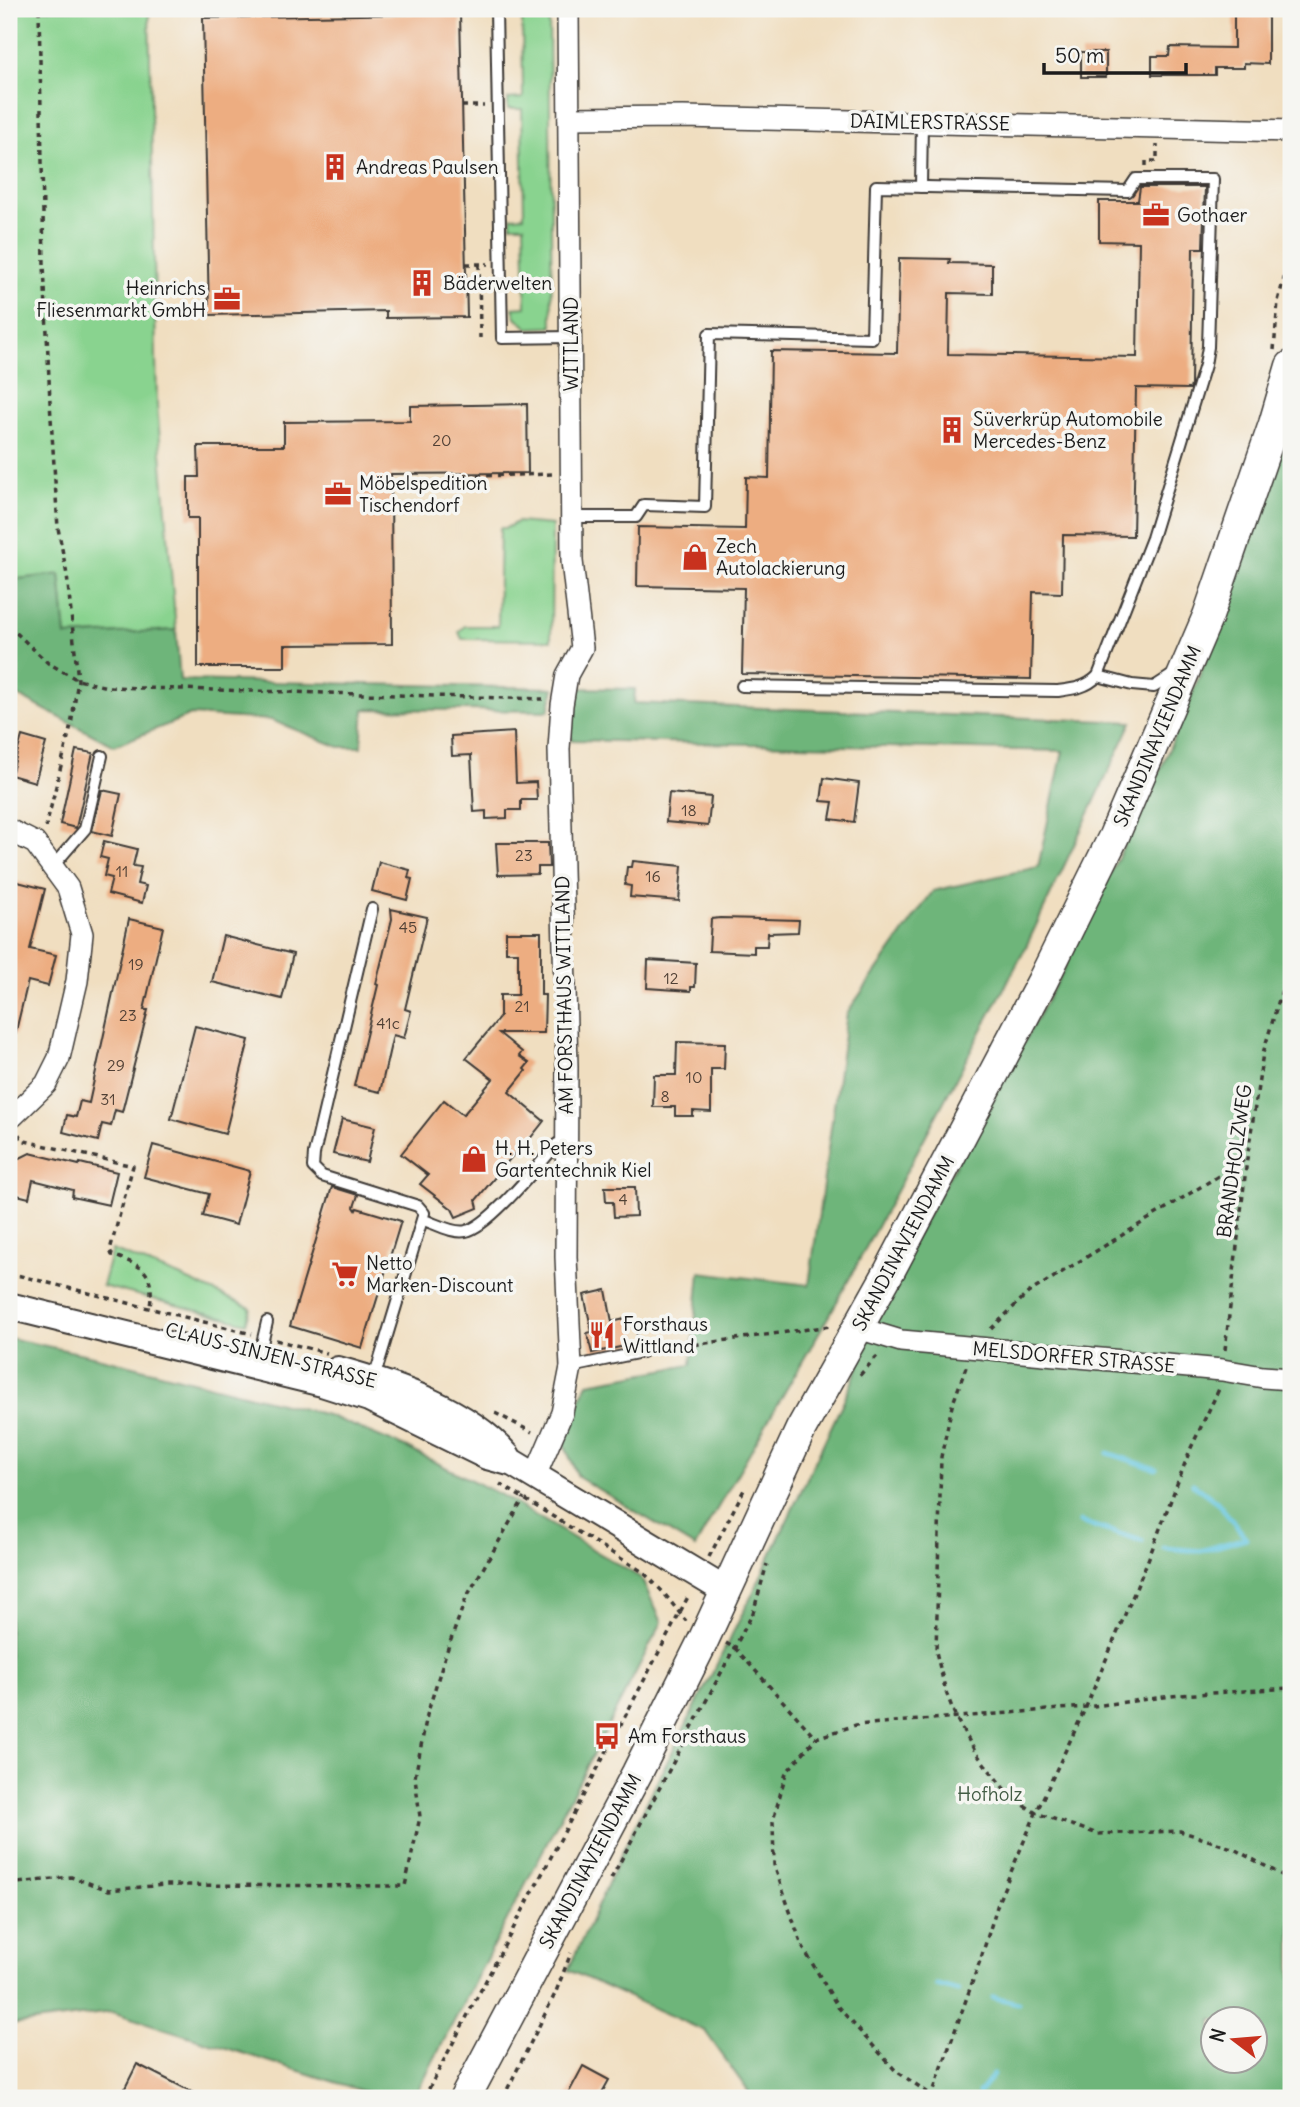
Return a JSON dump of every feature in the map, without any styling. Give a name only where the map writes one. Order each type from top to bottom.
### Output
[{"type":"main road","name":"SKANDINAVIENDAMM","points":[[465,2098],[636,1773],[726,1591],[801,1429],[858,1328],[1042,982],[1114,836],[1189,663],[1231,551],[1282,363]]},
{"type":"street","name":"WITTLAND","points":[[567,675],[582,648],[574,590],[572,517],[568,9]]},
{"type":"street","name":"DAIMLERSTRASSE","points":[[569,118],[683,117],[1291,131]]},
{"type":"street","name":"AM FORSTHAUS WITTLAND","points":[[517,1480],[550,1441],[562,1413],[571,1367],[566,1257],[567,1144],[559,749],[567,675]]},
{"type":"street","points":[[9,830],[35,843],[53,866],[68,888],[82,934],[77,981],[59,1058],[46,1084],[11,1116]]},
{"type":"street","name":"CLAUS-SINJEN-STRASSE","points":[[9,1290],[261,1351],[371,1389],[487,1456],[517,1480],[726,1591]]},
{"type":"street","name":"CLAUS-SINJEN-STRASSE","points":[[9,1306],[261,1351]]},
{"type":"street","name":"MELSDORFER STRASSE","points":[[858,1328],[901,1341],[1222,1370],[1291,1379]]},
{"type":"lane","points":[[496,9],[502,338],[572,337]]},
{"type":"lane","points":[[921,187],[922,122]]},
{"type":"lane","points":[[572,517],[636,517],[644,505],[705,507],[709,334],[873,338],[876,186],[1128,191],[1136,179],[1213,179],[1208,347],[1205,365],[1152,538],[1098,676],[1081,687],[1057,691],[742,687]]},
{"type":"lane","points":[[1098,676],[1132,685],[1154,687],[1189,663]]},
{"type":"lane","points":[[1154,687],[1166,718]]},
{"type":"lane","points":[[53,866],[85,829],[102,756]]},
{"type":"lane","points":[[371,1389],[425,1213],[418,1206],[322,1176],[313,1167],[372,909]]},
{"type":"lane","points":[[424,1220],[457,1231],[468,1231],[501,1206],[557,1144],[567,1144]]},
{"type":"lane","points":[[261,1351],[267,1322]]},
{"type":"lane","points":[[571,1367],[642,1352]]},
{"type":"path","points":[[35,843],[46,827],[71,725],[78,680],[67,575],[58,528],[50,402],[44,264],[39,9]]},
{"type":"path","points":[[462,106],[498,106]]},
{"type":"path","points":[[1146,163],[1157,161],[1157,149]]},
{"type":"path","points":[[1282,363],[1278,301],[1291,252]]},
{"type":"path","points":[[466,264],[487,264]]},
{"type":"path","points":[[479,264],[480,338]]},
{"type":"path","points":[[477,476],[528,477],[572,472]]},
{"type":"path","points":[[9,626],[48,663],[78,680],[107,687],[552,699],[562,705]]},
{"type":"path","name":"BRANDHOLZWEG","points":[[933,2098],[999,1900],[1086,1707],[1148,1560],[1190,1450],[1219,1392],[1247,1159],[1264,1053],[1291,960]]},
{"type":"path","points":[[11,1116],[21,1140],[133,1166],[110,1250],[112,1255],[136,1264],[148,1275],[151,1283],[149,1307]]},
{"type":"path","points":[[1247,1159],[1027,1293],[973,1348],[952,1406],[941,1457],[936,1652],[956,1718],[976,1753],[1009,1795],[1036,1813],[1098,1834],[1180,1831],[1232,1848],[1291,1880]]},
{"type":"path","points":[[9,1273],[149,1307],[261,1351],[327,1354]]},
{"type":"path","points":[[642,1352],[835,1326],[828,1337]]},
{"type":"path","points":[[858,1378],[876,1356],[901,1341]]},
{"type":"path","points":[[492,1412],[550,1441]]},
{"type":"path","points":[[424,2098],[751,1476]]},
{"type":"path","points":[[9,1884],[71,1877],[110,1890],[164,1885],[405,1886],[420,1816],[415,1777],[427,1715],[466,1598],[517,1480],[643,1572],[663,1592],[679,1614]]},
{"type":"path","points":[[608,1883],[753,1613],[770,1556]]},
{"type":"path","points":[[735,1648],[816,1738]]},
{"type":"path","points":[[933,2098],[896,2071],[838,2007],[802,1946],[774,1865],[773,1821],[786,1773],[816,1738],[856,1725],[1086,1707],[1180,1695],[1291,1688]]},
{"type":"path","points":[[503,2098],[555,1994],[574,1944]]},
{"type":"green space","points":[[9,9],[149,9],[157,405],[176,630],[66,636],[60,575],[9,580]]},
{"type":"green space","points":[[508,9],[549,9],[552,327],[528,328],[516,317],[513,308],[526,307],[524,225],[511,225],[511,217],[524,216],[522,109],[508,109],[508,99],[523,98],[522,13],[508,13]]},
{"type":"green space","name":"Hofholz","points":[[1291,420],[1291,2098],[751,2098],[705,2031],[568,1970],[633,1829],[752,1595],[850,1387],[897,1270],[1062,973],[1159,773],[1227,610]]},
{"type":"green space","points":[[517,522],[552,525],[551,640],[462,639],[459,632],[465,626],[498,626],[500,528]]},
{"type":"green space","points":[[60,574],[66,636],[176,630],[180,680],[554,688],[549,711],[364,709],[361,747],[339,747],[271,720],[191,715],[114,746],[9,691],[9,580]]},
{"type":"green space","points":[[574,688],[635,689],[634,703],[1132,722],[1024,951],[838,1300],[695,1547],[578,1477],[562,1439],[588,1383],[691,1365],[700,1272],[809,1285],[847,1013],[933,891],[1038,867],[1063,751],[571,740],[570,710]]},
{"type":"green space","points":[[112,1250],[251,1308],[246,1323],[102,1286]]},
{"type":"green space","points":[[9,1338],[93,1356],[327,1415],[405,1447],[499,1494],[641,1578],[662,1622],[414,2098],[385,2098],[112,2012],[9,2025]]},
{"type":"building","points":[[1234,9],[1268,9],[1268,64],[1244,63],[1244,68],[1215,68],[1215,75],[1152,75],[1152,56],[1169,56],[1170,47],[1234,48]]},
{"type":"building","name":"Andreas Paulsen","points":[[460,13],[467,317],[386,318],[386,311],[209,315],[203,18]]},
{"type":"building","points":[[1081,52],[1106,52],[1106,77],[1081,77]]},
{"type":"building","name":"Süverkrüp Automobile Mercedes-Benz","points":[[1140,187],[1205,187],[1203,248],[1193,248],[1191,385],[1190,389],[1136,388],[1133,536],[1063,535],[1062,593],[1033,592],[1031,679],[742,674],[744,588],[637,586],[638,527],[745,529],[746,477],[769,478],[771,351],[897,353],[899,258],[950,259],[949,263],[992,264],[992,294],[949,293],[948,354],[1137,357],[1139,242],[1099,241],[1099,201],[1138,201]]},
{"type":"building","points":[[527,404],[528,473],[391,474],[392,644],[285,645],[285,667],[198,667],[198,518],[188,518],[188,477],[199,477],[198,446],[284,446],[284,422],[410,421],[410,406]]},
{"type":"building","points":[[514,732],[516,783],[536,782],[537,800],[521,800],[521,810],[507,810],[507,818],[486,819],[486,811],[474,812],[471,755],[452,756],[451,736]]},
{"type":"building","points":[[22,736],[46,743],[35,782],[11,775]]},
{"type":"building","points":[[76,750],[93,753],[76,828],[60,824]]},
{"type":"building","points":[[824,778],[859,783],[854,822],[830,819],[833,802],[821,801]]},
{"type":"building","points":[[102,790],[121,794],[112,836],[92,831]]},
{"type":"building","points":[[669,793],[711,797],[708,826],[666,822]]},
{"type":"building","points":[[104,841],[137,849],[133,866],[141,867],[137,884],[146,886],[142,903],[108,894],[112,878],[104,876],[108,859],[100,857]]},
{"type":"building","points":[[496,843],[548,843],[549,867],[538,867],[538,874],[498,875]]},
{"type":"building","points":[[633,861],[682,866],[679,901],[630,897],[631,886],[625,885],[627,867],[632,867]]},
{"type":"building","points":[[379,862],[410,870],[408,878],[412,879],[407,900],[372,891]]},
{"type":"building","points":[[14,881],[45,889],[30,949],[56,955],[48,986],[28,981],[15,1035],[9,1035],[9,904]]},
{"type":"building","points":[[391,909],[427,917],[405,1009],[411,1011],[404,1038],[393,1035],[380,1092],[354,1086],[392,919]]},
{"type":"building","points":[[129,919],[163,927],[144,1010],[148,1010],[122,1112],[115,1110],[111,1126],[102,1124],[98,1141],[63,1132],[67,1115],[76,1117],[80,1101],[89,1103]]},
{"type":"building","points":[[711,919],[799,920],[798,932],[768,933],[767,946],[754,946],[754,953],[709,951]]},
{"type":"building","points":[[506,932],[541,932],[541,995],[545,995],[544,1033],[499,1033],[522,1052],[519,1056],[529,1063],[509,1092],[544,1121],[476,1200],[478,1208],[456,1217],[452,1209],[420,1184],[428,1175],[401,1154],[444,1100],[463,1115],[493,1079],[466,1058],[500,1017],[500,995],[518,995],[518,952],[506,952]]},
{"type":"building","points":[[223,936],[293,954],[282,999],[212,982]]},
{"type":"building","points":[[648,960],[696,963],[695,987],[691,987],[691,991],[647,988]]},
{"type":"building","points":[[195,1026],[249,1040],[225,1134],[171,1119]]},
{"type":"building","points":[[677,1042],[725,1043],[724,1069],[711,1069],[711,1112],[693,1111],[693,1116],[675,1116],[675,1107],[653,1107],[654,1075],[676,1075]]},
{"type":"building","points":[[342,1119],[375,1127],[367,1162],[333,1154]]},
{"type":"building","points":[[153,1145],[250,1171],[236,1225],[203,1216],[209,1194],[144,1177]]},
{"type":"building","points":[[30,1153],[117,1172],[109,1205],[72,1197],[73,1190],[33,1180],[29,1198],[9,1193],[12,1162]]},
{"type":"building","name":"Netto Marken-Discount","points":[[332,1187],[358,1195],[354,1207],[356,1210],[357,1208],[401,1221],[362,1348],[290,1326]]},
{"type":"building","points":[[605,1187],[635,1187],[636,1216],[614,1217],[613,1202],[606,1202]]},
{"type":"building","points":[[606,1290],[612,1322],[633,1317],[639,1343],[592,1353],[587,1333],[592,1332],[584,1295]]},
{"type":"building","points":[[137,2064],[204,2098],[120,2098]]},
{"type":"building","points":[[583,2066],[609,2080],[599,2098],[566,2098]]},
{"type":"waterway","points":[[1108,1453],[1156,1469]]},
{"type":"waterway","points":[[1164,1548],[1201,1551],[1246,1538],[1217,1502],[1193,1484]]},
{"type":"waterway","points":[[1080,1522],[1142,1541]]},
{"type":"waterway","points":[[937,1985],[958,1991]]},
{"type":"waterway","points":[[993,1997],[1018,2003]]},
{"type":"waterway","points":[[979,2093],[993,2075]]},
{"type":"place","name":"Andreas Paulsen","points":[[335,167]]},
{"type":"place","name":"Gothaer","points":[[1156,215]]},
{"type":"place","name":"Bäderwelten","points":[[422,283]]},
{"type":"place","name":"Heinrichs Fliesenmarkt GmbH","points":[[227,299]]},
{"type":"place","name":"Süverkrüp Automobile Mercedes-Benz","points":[[952,430]]},
{"type":"place","name":"Möbelspedition Tischendorf","points":[[338,494]]},
{"type":"place","name":"Zech Autolackierung","points":[[695,557]]},
{"type":"place","name":"H. H. Peters Gartentechnik Kiel","points":[[474,1159]]},
{"type":"place","name":"Netto Marken-Discount","points":[[345,1274]]},
{"type":"place","name":"Forsthaus Wittland","points":[[602,1335]]},
{"type":"place","name":"Am Forsthaus","points":[[607,1736]]}]
